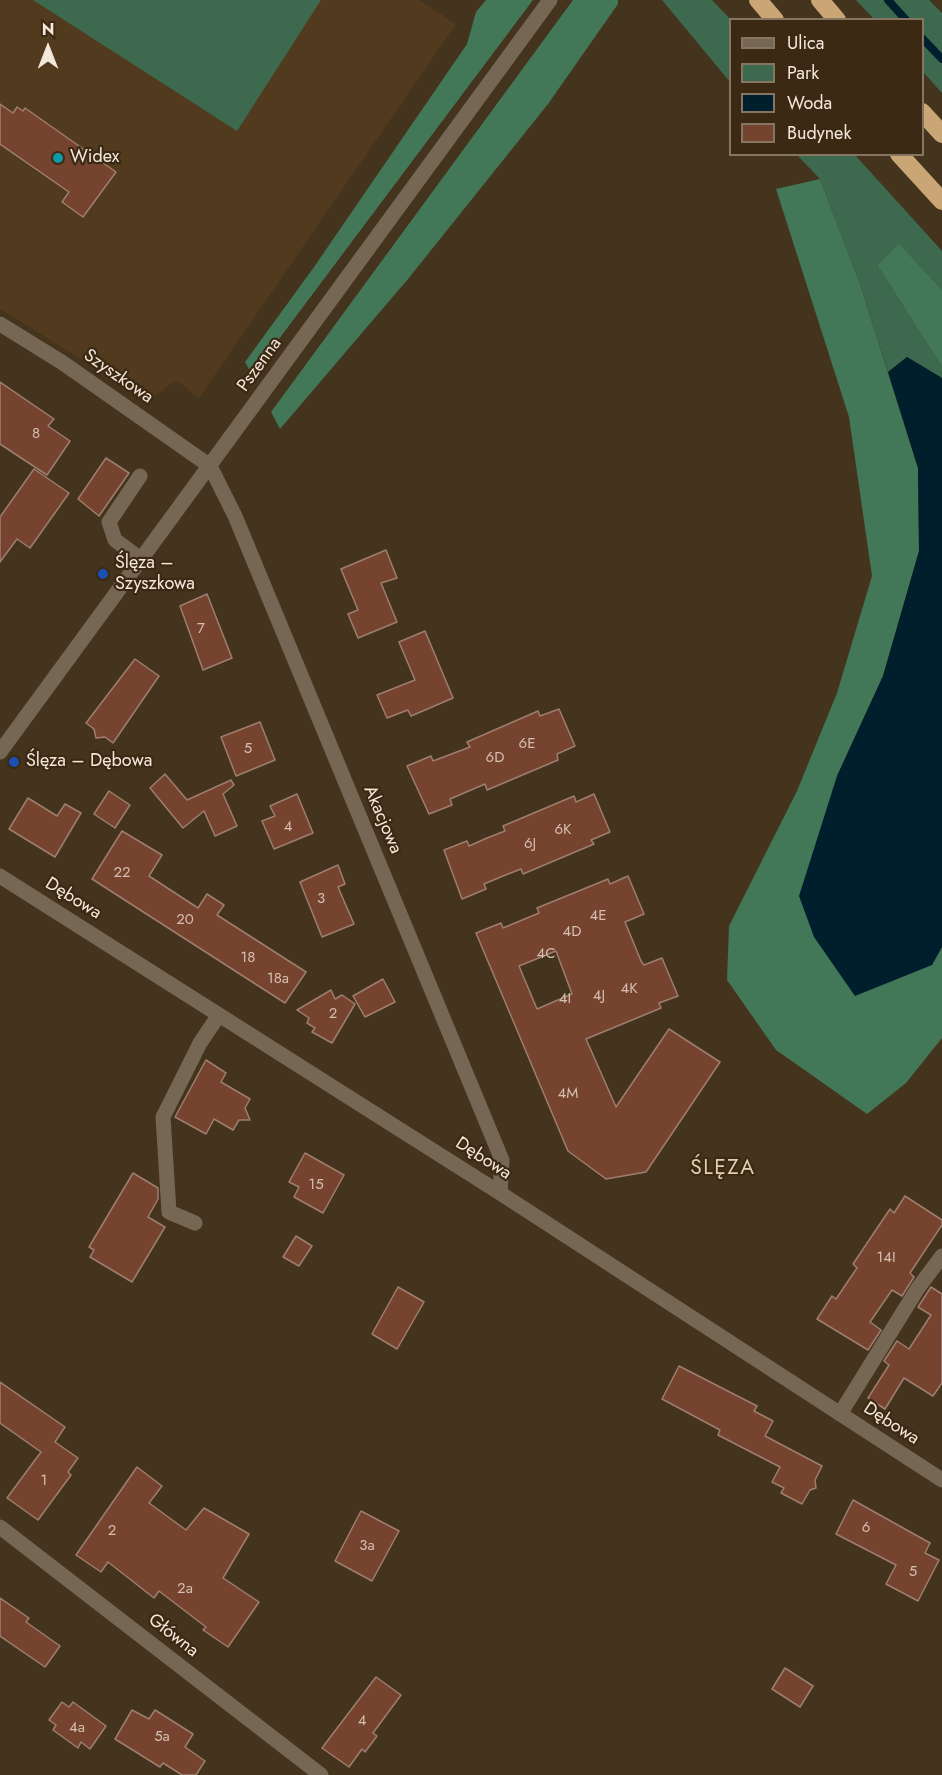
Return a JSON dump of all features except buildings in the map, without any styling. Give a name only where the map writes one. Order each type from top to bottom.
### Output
[{"type":"highway","points":[[758,0],[774,18]]},
{"type":"highway","points":[[820,0],[835,18]]},
{"type":"highway","points":[[924,114],[942,134]]},
{"type":"highway","points":[[901,156],[942,201]]},
{"type":"street","name":"Pszenna","points":[[0,752],[550,0]]},
{"type":"street","name":"Szyszkowa","points":[[0,324],[63,363],[210,466]]},
{"type":"street","name":"Akacjowa","points":[[210,466],[239,527],[502,1160],[500,1193]]},
{"type":"street","points":[[140,476],[109,522],[115,540],[142,560]]},
{"type":"street","name":"Dębowa","points":[[0,876],[500,1193],[942,1480]]},
{"type":"street","points":[[195,1223],[169,1212],[163,1117],[200,1043],[219,1015]]},
{"type":"street","points":[[840,1414],[918,1288],[942,1256]]},
{"type":"street","name":"Główna","points":[[0,1527],[321,1775]]},
{"type":"shaded area","points":[[0,0],[419,0],[456,24],[199,398],[176,380],[149,401],[0,309]]},
{"type":"green space","points":[[33,0],[321,0],[237,131]]},
{"type":"green space","points":[[486,0],[533,0],[252,375],[245,362],[314,267],[467,44],[476,12]]},
{"type":"green space","points":[[573,0],[618,0],[618,4],[548,104],[408,279],[280,429],[271,412]]},
{"type":"green space","points":[[662,0],[712,0],[729,18],[729,81]]},
{"type":"green space","points":[[856,0],[929,0],[942,13],[942,93],[924,73],[924,18],[873,18]]},
{"type":"green space","points":[[798,156],[856,156],[942,251],[942,290],[899,245],[877,265],[942,367],[942,378],[907,357],[888,372],[860,284],[820,179]]},
{"type":"green space","points":[[820,179],[860,284],[918,468],[919,551],[883,676],[837,776],[931,965],[942,947],[942,1038],[906,1083],[867,1114],[776,1050],[727,980],[729,926],[797,791],[837,693],[872,576],[849,417],[776,189]]},
{"type":"green space","points":[[899,244],[942,290],[942,367],[877,265]]},
{"type":"water","points":[[907,357],[942,378],[942,947],[932,965],[855,996],[814,937],[799,896],[837,776],[883,676],[919,551],[918,468],[888,372]]},
{"type":"waterway","points":[[888,0],[904,18]]},
{"type":"waterway","points":[[924,40],[942,59]]},
{"type":"place","name":"Widex","points":[[58,158]]},
{"type":"place","name":"Ślęza – Szyszkowa","points":[[103,574]]},
{"type":"place","name":"Ślęza – Dębowa","points":[[14,762]]},
{"type":"district","name":"ŚLĘZA","points":[[723,1169]]}]
